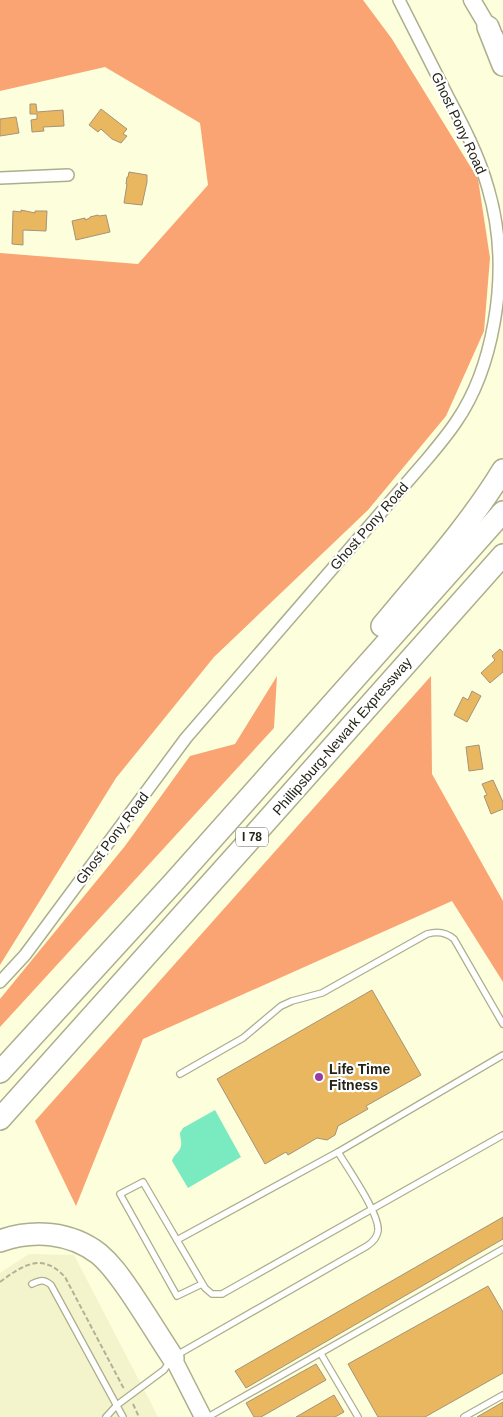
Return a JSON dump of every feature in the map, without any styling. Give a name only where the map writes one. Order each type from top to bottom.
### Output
[{"type":"highway","points":[[498,41],[503,65]]},
{"type":"highway","points":[[318,718],[351,663],[454,539],[487,496],[503,470]]},
{"type":"highway","name":"Phillipsburg-Newark Expressway","points":[[0,1072],[173,883],[503,512]]},
{"type":"highway","name":"Phillipsburg-Newark Expressway","points":[[0,1119],[503,555]]},
{"type":"highway","points":[[0,1241],[10,1237],[29,1234],[48,1234],[82,1244],[98,1254],[111,1265],[173,1358]]},
{"type":"street","name":"Ghost Pony Road","points":[[0,982],[25,955],[186,738],[428,458],[456,421],[471,395],[483,367],[493,330],[500,278],[499,247],[495,217],[488,188],[474,150],[399,0]]},
{"type":"street","points":[[472,0],[498,41]]},
{"type":"street","points":[[0,178],[68,175]]},
{"type":"street","points":[[173,1358],[203,1417]]},
{"type":"lane","points":[[180,1074],[243,1038],[281,1006],[322,993],[427,934],[432,933],[445,933],[454,939],[503,1024]]},
{"type":"lane","points":[[177,1240],[338,1152],[503,1055]]},
{"type":"lane","points":[[202,1284],[177,1296],[120,1194],[143,1182],[202,1284],[212,1294],[222,1294],[503,1135]]},
{"type":"lane","points":[[106,1417],[118,1405],[164,1370],[173,1358],[376,1238],[378,1224],[372,1210],[338,1152]]},
{"type":"lane","points":[[208,1417],[503,1249]]},
{"type":"lane","points":[[32,1284],[42,1280],[51,1285],[123,1417]]},
{"type":"lane","points":[[321,1354],[358,1417]]},
{"type":"lane","points":[[464,1417],[503,1395]]},
{"type":"shaded area","points":[[0,0],[363,0],[392,39],[478,179],[490,258],[484,331],[446,416],[368,510],[214,657],[116,778],[0,965],[0,253],[138,264],[208,185],[200,123],[105,67],[0,91]]},
{"type":"shaded area","points":[[277,676],[274,728],[0,1027],[0,999],[125,846],[190,756],[235,744]]},
{"type":"shaded area","points":[[431,676],[432,774],[503,901],[503,982],[452,901],[143,1039],[76,1206],[35,1121]]},
{"type":"shaded area","points":[[215,1110],[241,1157],[188,1188],[172,1161],[180,1148],[180,1133],[183,1128]]},
{"type":"shaded area","points":[[29,1254],[74,1255],[158,1417],[0,1417],[0,1273]]},
{"type":"building","points":[[30,104],[36,104],[37,112],[63,110],[64,126],[43,127],[44,131],[32,132],[31,120],[37,119],[37,114],[30,114]]},
{"type":"building","points":[[101,109],[127,129],[123,134],[127,136],[121,143],[112,139],[101,129],[98,132],[89,125]]},
{"type":"building","points":[[16,117],[19,133],[0,136],[0,119]]},
{"type":"building","points":[[129,172],[147,175],[142,205],[124,203]]},
{"type":"building","points":[[21,210],[35,213],[35,211],[47,211],[46,231],[23,230],[23,245],[12,244],[13,211],[21,212]]},
{"type":"building","points":[[98,215],[106,215],[110,232],[76,240],[72,221],[85,218],[85,220]]},
{"type":"building","points":[[500,649],[503,652],[503,672],[490,683],[481,673],[495,660],[492,656]]},
{"type":"building","points":[[472,691],[481,696],[467,722],[454,715],[463,697],[468,700]]},
{"type":"building","points":[[479,745],[483,769],[469,771],[466,747]]},
{"type":"building","points":[[493,780],[503,802],[503,809],[491,814],[484,796],[487,795],[482,784]]},
{"type":"building","name":"Life Time Fitness","points":[[372,990],[421,1075],[366,1106],[368,1109],[338,1126],[335,1135],[327,1140],[317,1138],[288,1155],[286,1152],[265,1164],[217,1079]]},
{"type":"building","points":[[503,1217],[503,1239],[246,1388],[235,1371]]},
{"type":"building","points":[[488,1286],[503,1312],[503,1373],[425,1417],[378,1417],[348,1364]]},
{"type":"building","points":[[316,1364],[326,1380],[261,1417],[254,1417],[246,1403]]},
{"type":"building","points":[[334,1395],[344,1412],[335,1417],[296,1417]]},
{"type":"building","points":[[503,1402],[503,1417],[477,1417]]},
{"type":"place","name":"Life Time Fitness","points":[[319,1077]]}]
